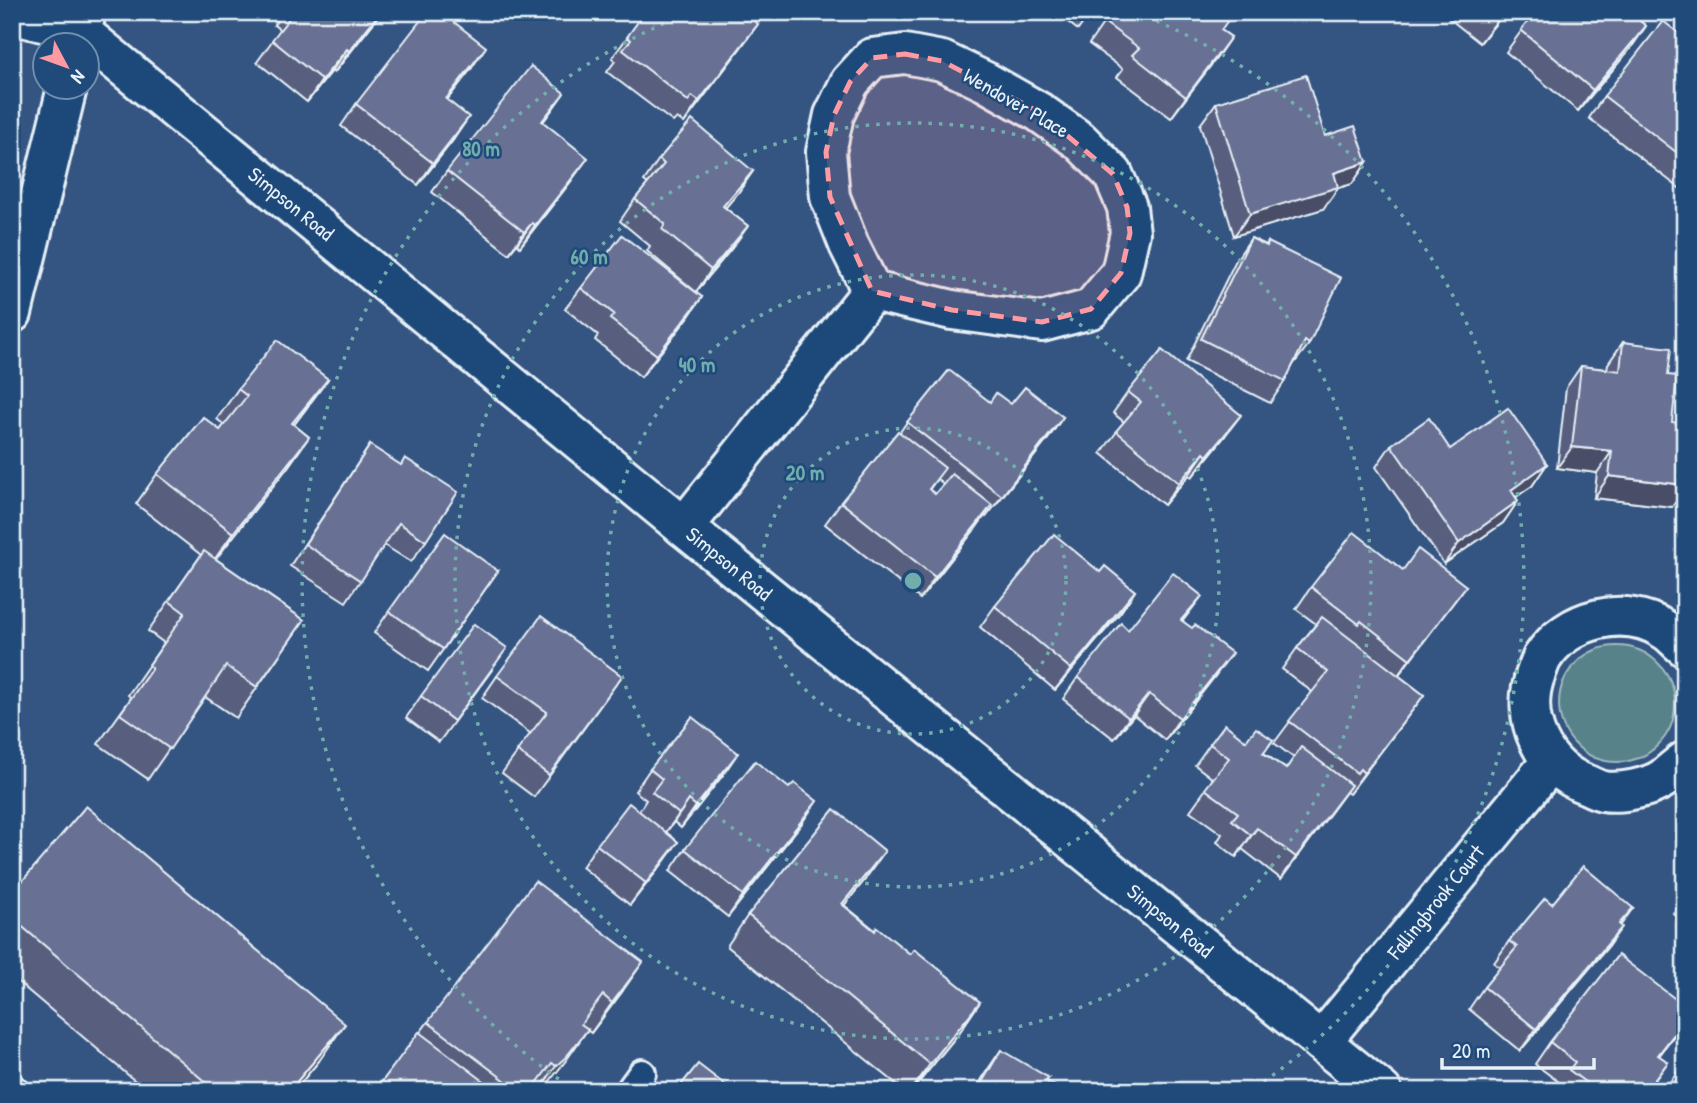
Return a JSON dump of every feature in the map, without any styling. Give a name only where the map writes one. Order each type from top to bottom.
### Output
[{"type":"street","points":[[12,14],[81,30]]},
{"type":"street","name":"Simpson Road","points":[[81,30],[684,527],[1382,1091]]},
{"type":"street","name":"Wendover Place","points":[[905,54],[942,61],[986,82],[1039,112],[1080,141],[1114,174],[1127,207],[1130,233],[1121,273],[1091,309],[1042,322],[952,310],[872,291],[849,245],[830,197],[826,152],[834,115],[850,82],[872,58],[905,54]]},
{"type":"street","points":[[12,313],[64,102]]},
{"type":"street","points":[[684,527],[872,291]]},
{"type":"street","points":[[1685,647],[1664,629],[1639,618],[1611,616],[1584,622],[1560,637],[1542,658],[1532,684],[1530,712],[1536,739],[1551,762],[1574,781],[1603,791],[1643,787],[1662,779],[1685,761]]},
{"type":"street","name":"Fallingbrook Court","points":[[1321,1042],[1551,762]]},
{"type":"highlighted area","points":[[905,54],[942,61],[1039,112],[1113,174],[1127,207],[1130,233],[1121,273],[1091,309],[1042,322],[952,310],[872,291],[830,197],[826,152],[834,115],[850,82],[872,58]]},
{"type":"green space","points":[[1617,646],[1639,650],[1658,663],[1671,682],[1675,704],[1671,726],[1658,745],[1639,758],[1617,762],[1595,758],[1576,745],[1563,726],[1559,704],[1563,682],[1576,663],[1595,650]]},
{"type":"building","points":[[294,12],[380,12],[322,80],[272,40]]},
{"type":"building","points":[[427,12],[441,12],[486,47],[446,99],[469,117],[433,163],[356,104]]},
{"type":"building","points":[[645,12],[742,12],[758,24],[699,101],[692,96],[688,101],[623,50],[631,40],[627,37]]},
{"type":"building","points":[[1111,12],[1226,12],[1231,16],[1221,30],[1231,37],[1186,97],[1132,55],[1139,48],[1104,22]]},
{"type":"building","points":[[1484,12],[1503,12],[1496,22]]},
{"type":"building","points":[[1536,12],[1629,12],[1646,26],[1593,90],[1521,30]]},
{"type":"building","points":[[1663,21],[1685,38],[1685,159],[1604,96]]},
{"type":"building","points":[[531,66],[564,93],[542,121],[588,158],[535,225],[532,223],[524,232],[447,171]]},
{"type":"building","points":[[1306,75],[1325,136],[1355,126],[1367,162],[1334,173],[1338,187],[1250,214],[1216,103]]},
{"type":"building","points":[[692,120],[753,171],[723,206],[748,226],[711,270],[662,229],[665,224],[635,199],[664,164],[659,159]]},
{"type":"building","points":[[622,235],[702,297],[657,355],[610,319],[614,314],[581,288]]},
{"type":"building","points":[[1251,238],[1267,246],[1268,242],[1341,278],[1309,344],[1305,341],[1285,381],[1201,339]]},
{"type":"building","points":[[277,340],[328,379],[292,423],[309,437],[233,533],[157,474],[203,417],[220,430],[247,396],[238,389]]},
{"type":"building","points":[[1623,342],[1671,348],[1668,375],[1677,376],[1672,422],[1685,424],[1685,485],[1609,476],[1612,451],[1572,447],[1581,366],[1620,371]]},
{"type":"building","points":[[1162,350],[1241,415],[1207,456],[1204,453],[1179,483],[1116,431],[1141,402],[1128,392]]},
{"type":"building","points":[[949,370],[990,402],[996,393],[1011,404],[1025,387],[1063,417],[1002,496],[907,422]]},
{"type":"building","points":[[1508,408],[1547,464],[1511,490],[1518,501],[1459,543],[1391,445],[1429,418],[1450,449]]},
{"type":"building","points":[[898,431],[945,468],[929,489],[935,494],[952,474],[992,505],[935,577],[841,502]]},
{"type":"building","points":[[370,445],[401,465],[405,458],[458,492],[426,541],[399,523],[361,581],[305,544]]},
{"type":"building","points":[[1354,532],[1403,570],[1418,549],[1466,586],[1410,659],[1311,587]]},
{"type":"building","points":[[445,533],[498,571],[443,649],[389,611]]},
{"type":"building","points":[[1054,534],[1100,572],[1105,566],[1135,591],[1071,669],[995,606]]},
{"type":"building","points":[[204,551],[304,620],[257,687],[226,666],[170,749],[120,714],[152,668],[149,665],[185,613],[169,601]]},
{"type":"building","points":[[1173,573],[1202,596],[1181,620],[1192,628],[1195,625],[1232,653],[1180,718],[1149,694],[1129,718],[1078,677],[1121,623],[1128,630]]},
{"type":"building","points":[[541,616],[622,676],[549,775],[517,751],[547,712],[497,676]]},
{"type":"building","points":[[1322,617],[1424,695],[1364,773],[1360,769],[1357,773],[1289,721],[1328,672],[1297,648]]},
{"type":"building","points":[[474,624],[507,648],[454,721],[421,696]]},
{"type":"building","points":[[692,717],[738,753],[696,806],[689,800],[679,814],[652,792],[662,779],[650,769]]},
{"type":"building","points":[[1225,724],[1246,741],[1256,728],[1273,740],[1263,753],[1286,769],[1301,747],[1351,785],[1296,857],[1257,828],[1251,835],[1232,820],[1238,813],[1205,789],[1229,758],[1210,744]]},
{"type":"building","points":[[755,761],[789,788],[794,783],[817,801],[743,895],[685,849]]},
{"type":"building","points":[[629,803],[678,842],[646,883],[597,845]]},
{"type":"building","points":[[86,806],[345,1024],[289,1091],[216,1091],[12,918],[12,893]]},
{"type":"building","points":[[834,809],[885,851],[842,904],[875,931],[877,927],[910,954],[914,949],[980,1002],[930,1064],[748,915]]},
{"type":"building","points":[[1583,866],[1633,908],[1619,924],[1622,927],[1536,1029],[1484,987],[1517,947],[1509,941],[1545,898],[1552,904]]},
{"type":"building","points":[[535,881],[643,962],[612,1003],[603,995],[581,1024],[588,1029],[566,1057],[556,1066],[552,1063],[531,1091],[519,1091],[428,1022]]},
{"type":"building","points":[[1618,955],[1682,1004],[1681,1007],[1685,1010],[1685,1020],[1658,1055],[1668,1062],[1646,1091],[1612,1091],[1603,1084],[1597,1091],[1569,1070],[1575,1062],[1550,1042]]},
{"type":"building","points":[[419,1032],[497,1091],[375,1091]]},
{"type":"building","points":[[1001,1050],[1049,1078],[1046,1081],[1063,1091],[977,1091]]},
{"type":"building","points":[[1685,1062],[1685,1091],[1663,1091]]},
{"type":"building","points":[[698,1064],[733,1091],[676,1091]]}]
